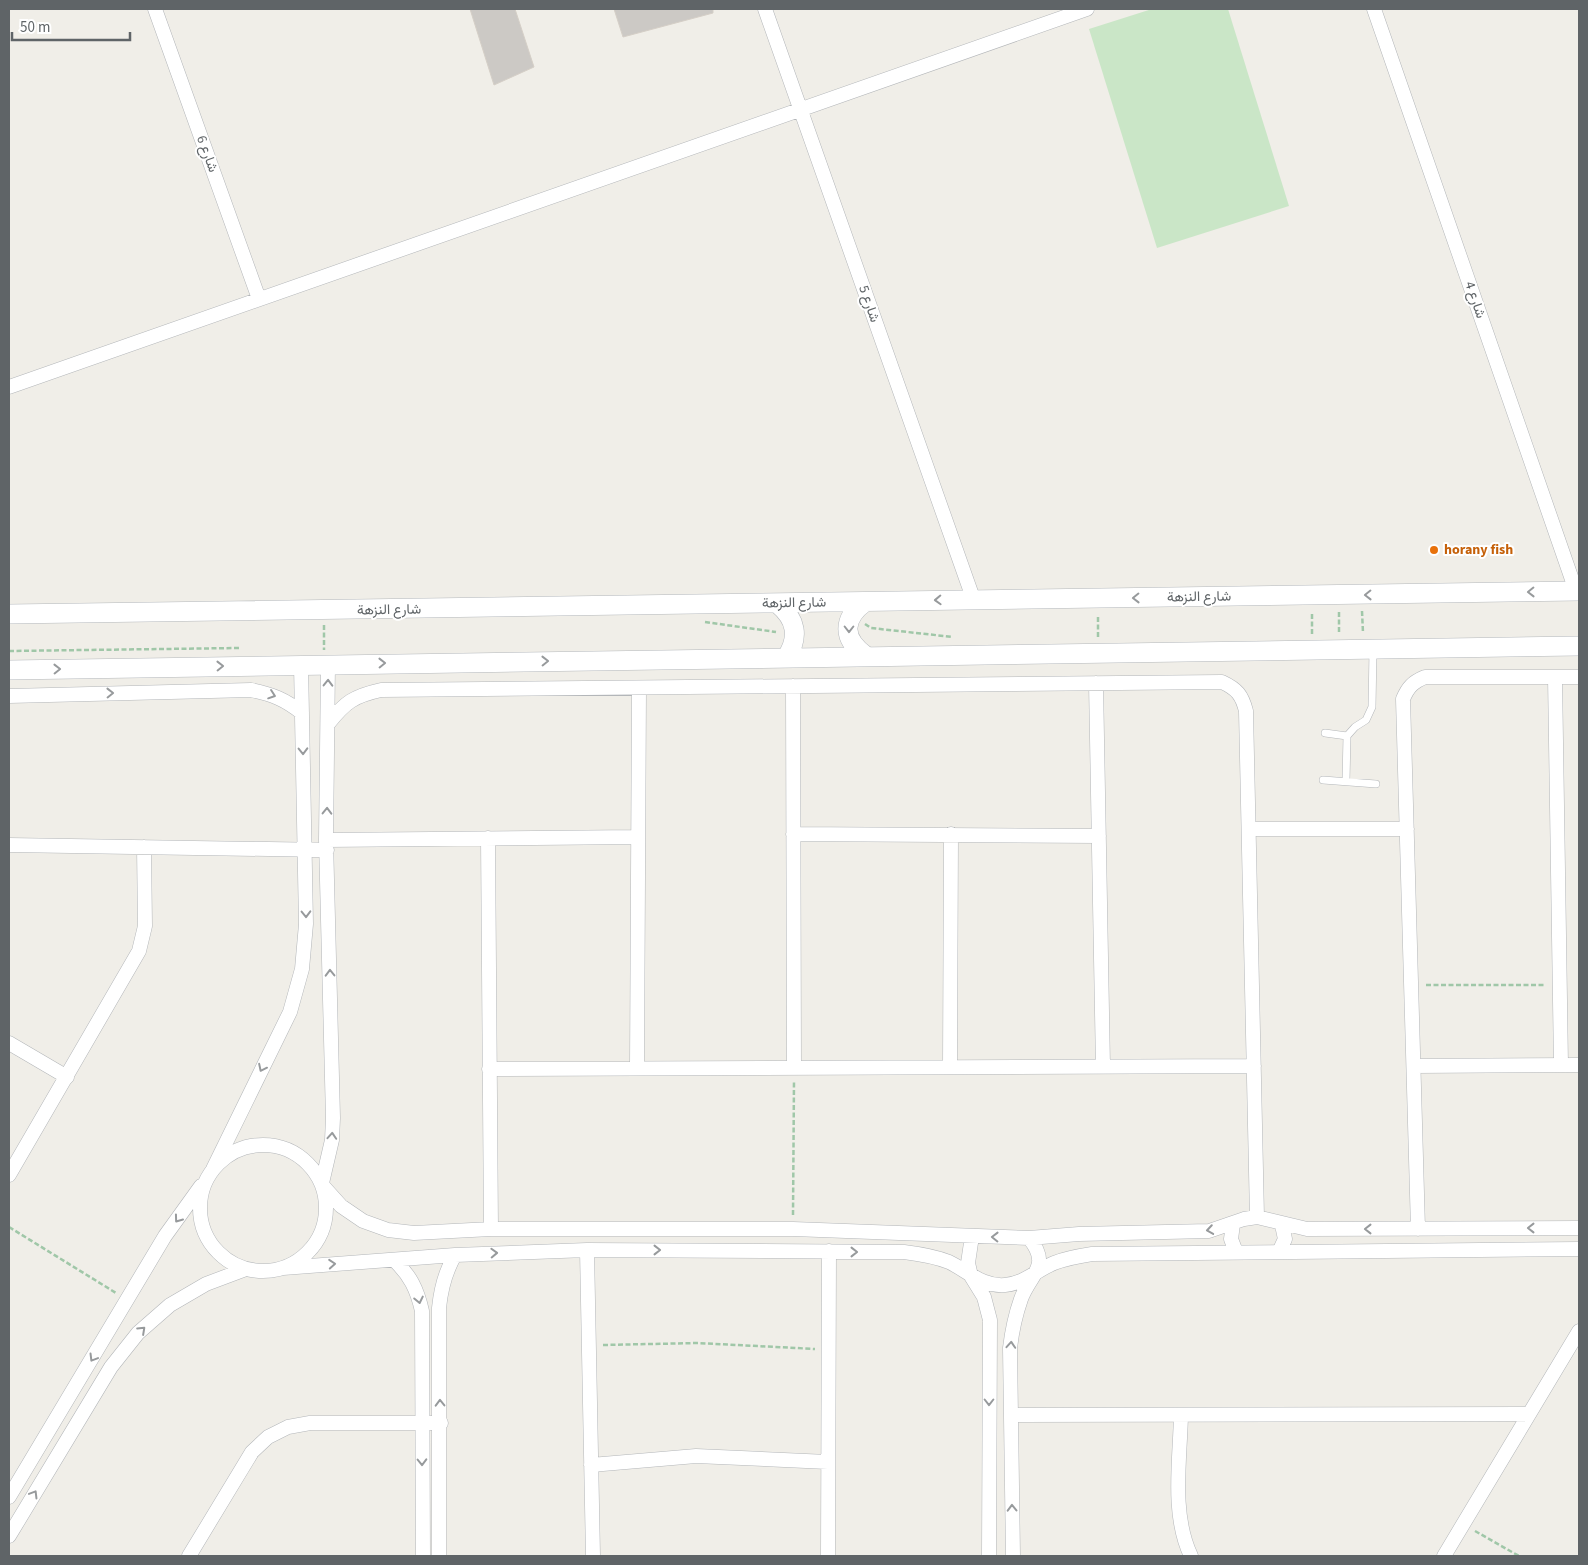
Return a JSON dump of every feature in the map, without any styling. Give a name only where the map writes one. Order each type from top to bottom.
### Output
[{"type":"main road","name":"شارع النزهة","points":[[9,614],[321,621],[778,604],[866,611],[973,598],[1098,607],[1578,591]]},
{"type":"main road","points":[[778,604],[794,622],[796,635],[793,647],[786,658]]},
{"type":"main road","points":[[866,611],[855,610],[848,622],[848,636],[855,648],[866,656]]},
{"type":"main road","points":[[9,670],[301,664],[326,658],[786,658],[1097,645],[1373,641],[1579,646]]},
{"type":"street","name":"شارع 6","points":[[155,9],[259,299]]},
{"type":"street","name":"شارع 5","points":[[765,9],[973,598]]},
{"type":"street","points":[[9,388],[1087,9]]},
{"type":"street","name":"شارع 4","points":[[1374,9],[1578,591]]},
{"type":"street","points":[[283,1268],[306,1254],[315,1244],[324,1226],[326,1206],[322,1185],[331,1147],[333,1118],[327,845],[328,724],[326,658]]},
{"type":"street","points":[[301,664],[306,924],[302,968],[292,1003],[209,1174],[200,1201],[201,1223],[210,1244],[226,1260],[246,1269],[271,1271],[283,1268],[455,1255],[587,1250],[904,1252],[928,1255],[951,1263],[971,1276],[987,1283],[1004,1286],[1021,1282],[1063,1260],[1092,1254],[1579,1249]]},
{"type":"street","points":[[1418,1229],[1403,699],[1407,689],[1415,681],[1425,677],[1579,677]]},
{"type":"street","points":[[1555,677],[1561,1065]]},
{"type":"street","points":[[328,724],[341,706],[360,695],[381,690],[1222,682],[1234,688],[1243,698],[1246,711],[1257,1216]]},
{"type":"street","points":[[1096,683],[1103,1067]]},
{"type":"street","points":[[793,686],[794,1068]]},
{"type":"street","points":[[637,1068],[639,688]]},
{"type":"street","points":[[9,696],[251,690],[270,693],[287,701],[302,713]]},
{"type":"street","points":[[1249,829],[1408,829]]},
{"type":"street","points":[[793,834],[1098,836]]},
{"type":"street","points":[[950,1067],[951,834]]},
{"type":"street","points":[[9,845],[304,850],[327,845],[488,838],[638,837]]},
{"type":"street","points":[[488,838],[491,1229]]},
{"type":"street","points":[[9,1175],[139,951],[145,926],[144,847]]},
{"type":"street","points":[[9,1042],[67,1077]]},
{"type":"street","points":[[1414,1066],[1579,1064]]},
{"type":"street","points":[[489,1069],[1254,1066]]},
{"type":"street","points":[[9,1497],[165,1236],[209,1174],[229,1154],[249,1146],[271,1145],[292,1151],[310,1164],[322,1185],[341,1206],[363,1221],[388,1230],[414,1233],[491,1229],[793,1230],[945,1233],[1029,1238],[1079,1234],[1210,1231],[1233,1224],[1244,1218],[1257,1216],[1270,1218],[1282,1224],[1307,1230],[1579,1228]]},
{"type":"street","points":[[1233,1224],[1231,1239],[1236,1252]]},
{"type":"street","points":[[1279,1252],[1285,1238],[1282,1224]]},
{"type":"street","points":[[972,1236],[968,1263],[971,1276],[984,1297],[990,1320],[989,1556]]},
{"type":"street","points":[[1013,1556],[1010,1348],[1013,1322],[1022,1296],[1036,1274],[1040,1261],[1038,1248],[1029,1238]]},
{"type":"street","points":[[587,1250],[593,1556]]},
{"type":"street","points":[[828,1556],[829,1252]]},
{"type":"street","points":[[440,1556],[441,1289],[446,1271],[455,1255]]},
{"type":"street","points":[[394,1260],[408,1274],[417,1291],[422,1310],[423,1556]]},
{"type":"street","points":[[9,1536],[111,1366],[138,1333],[170,1305],[206,1284],[246,1269]]},
{"type":"street","points":[[1444,1556],[1579,1331]]},
{"type":"street","points":[[1011,1415],[1530,1414]]},
{"type":"street","points":[[1181,1415],[1179,1518],[1183,1539],[1191,1556]]},
{"type":"street","points":[[189,1556],[252,1452],[268,1437],[288,1427],[310,1423],[441,1423]]},
{"type":"street","points":[[591,1465],[696,1456],[828,1462]]},
{"type":"lane","points":[[1346,781],[1347,736],[1370,714],[1373,641]]},
{"type":"lane","points":[[1325,733],[1347,736]]},
{"type":"lane","points":[[1323,780],[1376,784]]},
{"type":"path","points":[[1098,607],[1108,616]]},
{"type":"path","points":[[1097,645],[1098,607]]},
{"type":"path","points":[[866,611],[865,623],[871,628],[954,637]]},
{"type":"path","points":[[1302,613],[1321,612]]},
{"type":"path","points":[[1330,612],[1346,612]]},
{"type":"path","points":[[1339,612],[1339,633]]},
{"type":"path","points":[[1354,612],[1362,612],[1363,633]]},
{"type":"path","points":[[1312,613],[1312,634]]},
{"type":"path","points":[[326,658],[321,621],[334,626]]},
{"type":"path","points":[[702,622],[774,631],[780,635]]},
{"type":"path","points":[[1330,634],[1347,633]]},
{"type":"path","points":[[1355,633],[1363,633],[1373,641]]},
{"type":"path","points":[[1302,634],[1321,634]]},
{"type":"path","points":[[1097,645],[1107,636]]},
{"type":"path","points":[[315,647],[326,658]]},
{"type":"path","points":[[9,651],[246,648]]},
{"type":"path","points":[[1412,985],[1560,986]]},
{"type":"path","points":[[793,1230],[794,1068]]},
{"type":"path","points":[[9,1226],[127,1300]]},
{"type":"path","points":[[589,1346],[698,1343],[828,1350]]},
{"type":"path","points":[[1463,1524],[1519,1556]]},
{"type":"green space","points":[[1152,9],[1228,9],[1289,206],[1157,248],[1089,29]]},
{"type":"building","points":[[470,9],[515,9],[534,67],[494,85]]},
{"type":"building","points":[[614,9],[713,9],[713,13],[623,37]]},
{"type":"place","name":"horany fish","points":[[1434,550]]}]
